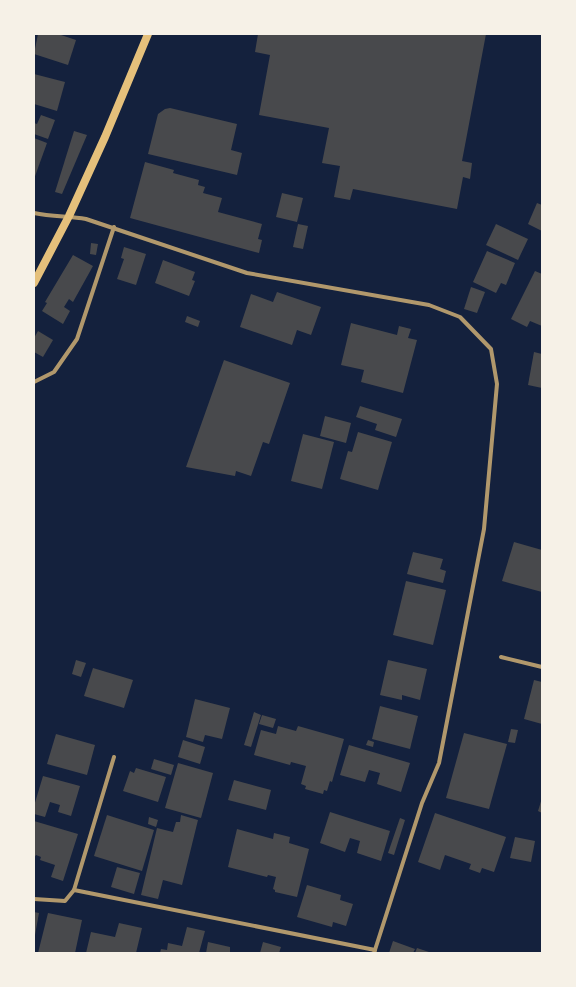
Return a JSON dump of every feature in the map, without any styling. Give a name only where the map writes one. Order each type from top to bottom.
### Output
[{"type":"main road","points":[[34,283],[69,216],[105,137],[148,34]]},
{"type":"street","points":[[34,213],[52,217],[69,216],[86,218],[246,273],[429,305],[460,317],[491,349],[497,384],[484,529],[439,763],[422,802],[375,952],[74,890]]},
{"type":"street","points":[[34,382],[54,372],[77,339],[114,227]]},
{"type":"street","points":[[502,657],[542,667]]},
{"type":"street","points":[[34,899],[65,901],[74,890],[114,757]]},
{"type":"building","points":[[38,34],[58,34],[76,40],[68,65],[34,54]]},
{"type":"building","points":[[258,34],[486,34],[462,161],[472,163],[470,179],[463,177],[457,209],[353,189],[350,200],[334,197],[340,166],[322,163],[329,128],[259,115],[270,55],[255,52]]},
{"type":"building","points":[[34,74],[65,82],[57,111],[34,104]]},
{"type":"building","points":[[170,108],[237,124],[231,150],[242,153],[237,175],[148,154],[158,114],[165,109]]},
{"type":"building","points":[[41,115],[55,120],[48,139],[34,134],[34,123],[37,124]]},
{"type":"building","points":[[74,131],[87,135],[62,194],[55,192]]},
{"type":"building","points":[[34,138],[47,143],[34,179]]},
{"type":"building","points":[[145,162],[174,170],[173,173],[199,180],[198,185],[205,187],[203,193],[222,198],[218,212],[262,224],[258,239],[262,240],[259,253],[130,218]]},
{"type":"building","points":[[282,193],[303,198],[297,222],[276,217]]},
{"type":"building","points":[[537,203],[542,205],[542,231],[528,224]]},
{"type":"building","points":[[298,224],[308,226],[303,249],[293,247]]},
{"type":"building","points":[[496,224],[528,239],[518,260],[486,245]]},
{"type":"building","points":[[91,243],[98,244],[96,255],[90,254]]},
{"type":"building","points":[[124,247],[146,254],[136,285],[117,279],[124,259],[121,258]]},
{"type":"building","points":[[487,251],[515,263],[506,285],[501,283],[496,293],[473,282]]},
{"type":"building","points":[[73,255],[93,266],[73,302],[69,299],[64,307],[70,311],[63,324],[42,311],[47,303],[45,302]]},
{"type":"building","points":[[163,260],[195,272],[192,280],[195,281],[189,296],[155,283]]},
{"type":"building","points":[[535,271],[542,274],[542,326],[530,321],[527,327],[511,319]]},
{"type":"building","points":[[471,287],[485,292],[477,313],[464,309]]},
{"type":"building","points":[[277,292],[321,307],[311,335],[297,330],[292,345],[240,327],[251,294],[273,302]]},
{"type":"building","points":[[187,316],[200,321],[198,327],[185,322]]},
{"type":"building","points":[[351,323],[397,335],[399,326],[411,329],[408,338],[417,340],[403,393],[361,382],[364,370],[341,365]]},
{"type":"building","points":[[38,331],[53,340],[43,357],[34,352],[34,338]]},
{"type":"building","points":[[534,352],[542,354],[542,388],[528,385]]},
{"type":"building","points":[[224,360],[290,383],[269,444],[263,442],[251,476],[236,471],[235,476],[186,467]]},
{"type":"building","points":[[360,406],[402,419],[396,437],[375,430],[377,424],[356,417]]},
{"type":"building","points":[[325,416],[351,423],[346,443],[320,436]]},
{"type":"building","points":[[358,432],[392,442],[378,490],[340,479],[348,451],[352,452]]},
{"type":"building","points":[[303,434],[334,442],[322,489],[291,481]]},
{"type":"building","points":[[514,542],[542,550],[542,592],[502,581]]},
{"type":"building","points":[[413,552],[443,559],[440,569],[446,571],[443,583],[407,574]]},
{"type":"building","points":[[406,581],[446,590],[433,645],[393,635]]},
{"type":"building","points":[[76,660],[86,663],[81,677],[72,674]]},
{"type":"building","points":[[388,660],[427,669],[420,700],[402,695],[402,700],[380,695]]},
{"type":"building","points":[[93,668],[133,680],[124,708],[84,696]]},
{"type":"building","points":[[534,680],[542,682],[542,724],[524,719]]},
{"type":"building","points":[[195,699],[230,708],[222,739],[205,735],[203,742],[186,737]]},
{"type":"building","points":[[380,706],[418,716],[410,749],[372,739]]},
{"type":"building","points":[[254,712],[261,715],[251,747],[244,745]]},
{"type":"building","points":[[262,715],[276,719],[273,728],[259,724]]},
{"type":"building","points":[[278,726],[296,731],[298,726],[344,739],[332,782],[330,781],[327,791],[324,790],[323,794],[305,789],[306,786],[301,784],[306,766],[291,762],[290,765],[254,755],[261,730],[276,734]]},
{"type":"building","points":[[511,729],[518,730],[515,743],[508,742]]},
{"type":"building","points":[[464,733],[507,744],[489,809],[446,798]]},
{"type":"building","points":[[56,734],[95,745],[87,775],[47,764]]},
{"type":"building","points":[[183,740],[205,747],[200,764],[178,757]]},
{"type":"building","points":[[368,740],[374,742],[373,747],[366,745]]},
{"type":"building","points":[[349,745],[410,763],[401,792],[377,784],[380,773],[369,770],[365,782],[340,775]]},
{"type":"building","points":[[154,759],[174,765],[171,775],[151,769]]},
{"type":"building","points":[[178,763],[213,773],[201,818],[165,808]]},
{"type":"building","points":[[136,768],[166,777],[158,802],[123,791],[130,771],[134,773]]},
{"type":"building","points":[[43,776],[80,786],[71,816],[58,812],[60,805],[50,802],[45,817],[34,814],[34,806]]},
{"type":"building","points":[[234,780],[271,790],[266,810],[228,800]]},
{"type":"building","points":[[542,798],[542,813],[538,811]]},
{"type":"building","points":[[330,812],[390,831],[381,861],[357,853],[360,841],[350,838],[345,852],[320,843]]},
{"type":"building","points":[[435,813],[506,837],[494,872],[482,868],[480,873],[469,869],[471,864],[445,855],[440,870],[418,862]]},
{"type":"building","points":[[107,815],[154,830],[142,871],[94,856]]},
{"type":"building","points":[[181,815],[198,820],[182,885],[163,880],[158,899],[141,895],[157,828],[173,832],[176,822],[180,822]]},
{"type":"building","points":[[149,817],[158,820],[156,827],[148,824]]},
{"type":"building","points":[[400,818],[405,820],[394,855],[388,853]]},
{"type":"building","points":[[34,821],[78,834],[63,881],[51,877],[55,865],[40,860],[41,857],[36,855],[34,858]]},
{"type":"building","points":[[237,829],[273,839],[274,833],[290,837],[289,843],[309,849],[297,897],[275,892],[273,889],[276,877],[268,875],[267,877],[228,867]]},
{"type":"building","points":[[515,837],[535,841],[531,862],[510,858]]},
{"type":"building","points":[[117,867],[140,873],[134,894],[111,887]]},
{"type":"building","points":[[307,885],[341,895],[340,900],[353,904],[346,926],[333,922],[332,927],[297,917]]},
{"type":"building","points":[[34,912],[39,913],[35,935],[34,934]]},
{"type":"building","points":[[48,913],[82,920],[75,953],[38,953]]},
{"type":"building","points":[[119,923],[142,928],[136,953],[86,953],[91,932],[115,937]]},
{"type":"building","points":[[187,927],[205,931],[199,953],[160,953],[161,949],[167,950],[168,943],[182,946]]},
{"type":"building","points":[[393,941],[415,949],[413,953],[389,953]]},
{"type":"building","points":[[208,942],[230,947],[230,952],[233,953],[206,953]]},
{"type":"building","points":[[263,942],[281,947],[279,953],[260,953]]},
{"type":"building","points":[[417,948],[432,953],[415,953]]}]
